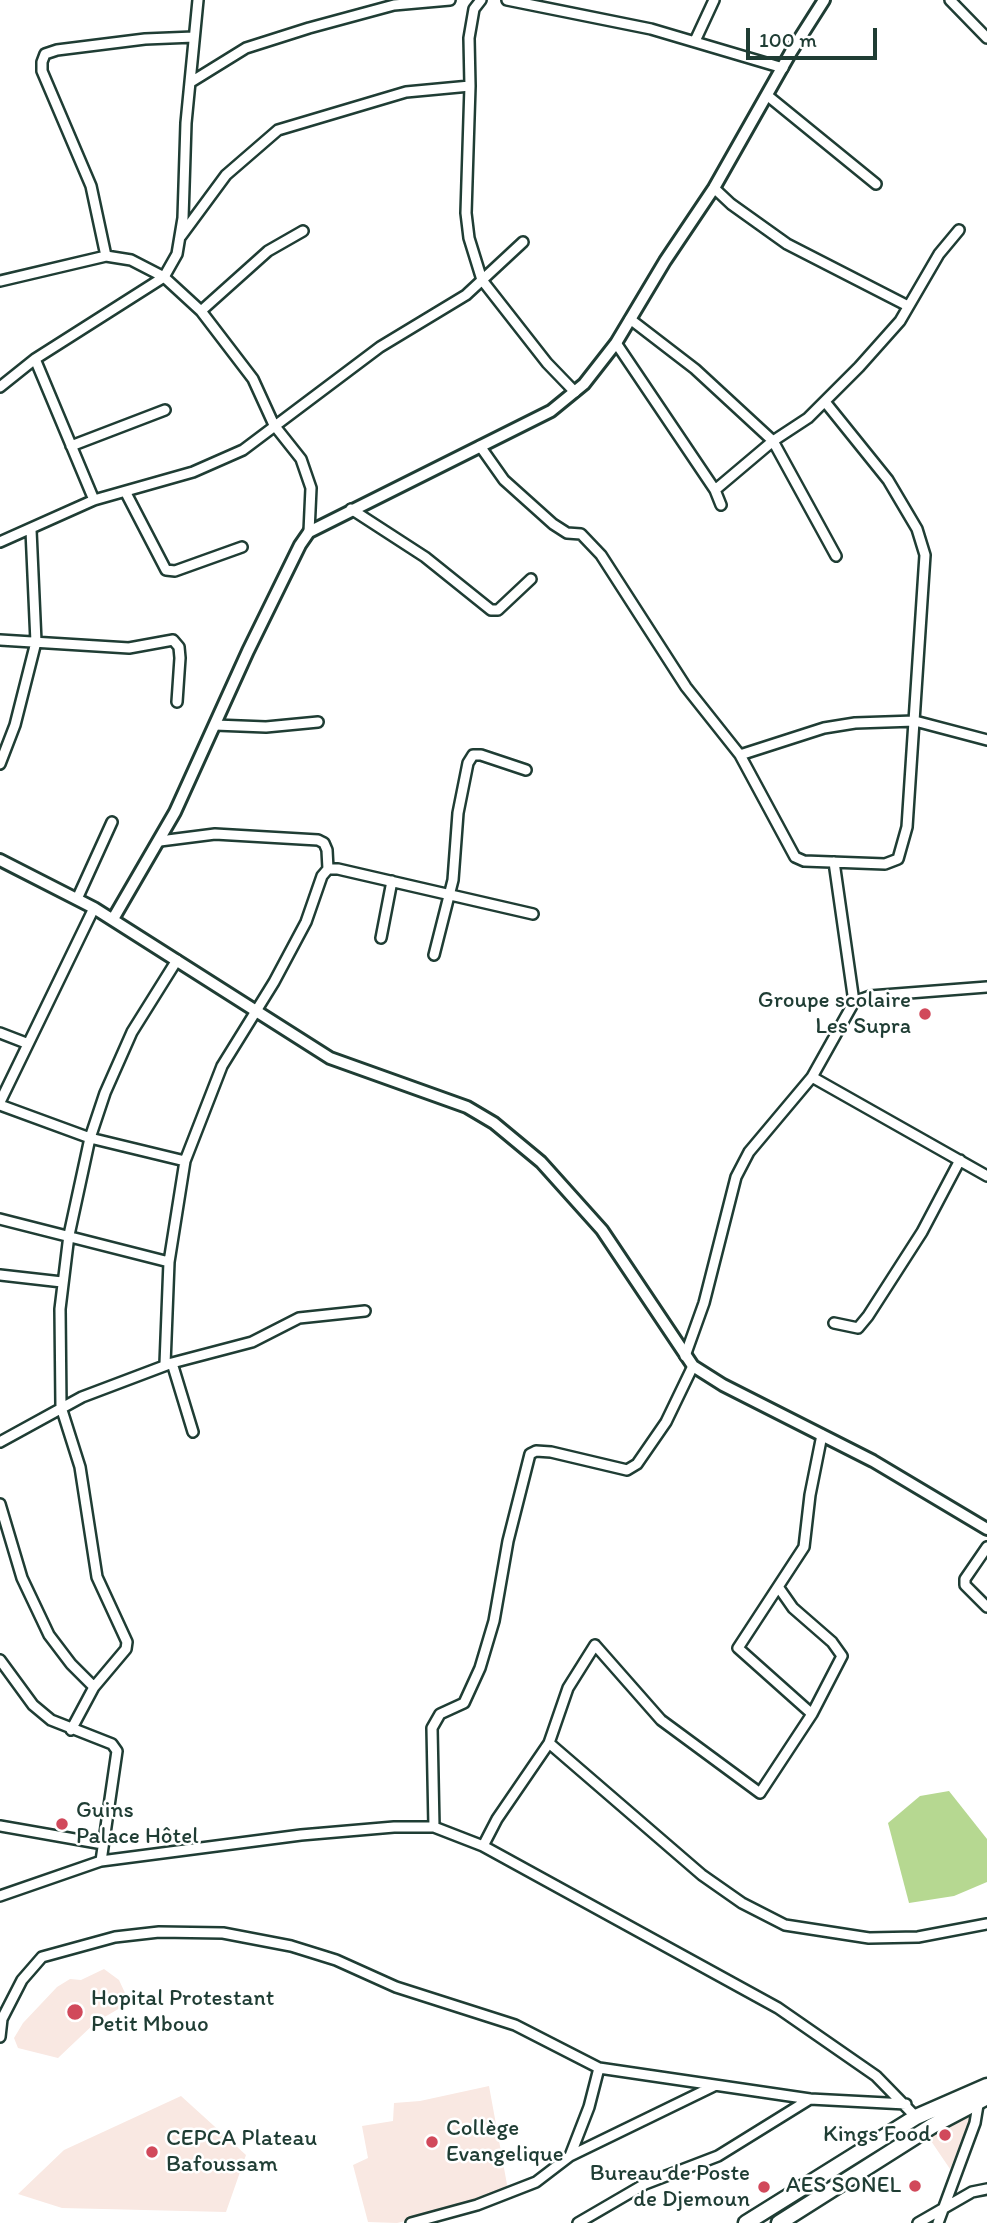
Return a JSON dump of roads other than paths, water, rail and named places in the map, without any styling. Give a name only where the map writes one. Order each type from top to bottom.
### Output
[{"type":"highway","points":[[746,2223],[916,2117],[983,2093]]},
{"type":"highway","points":[[779,2223],[983,2093]]},
{"type":"highway","points":[[809,2185],[819,2199]]},
{"type":"street","points":[[0,387],[34,359],[164,277],[177,254],[181,236],[198,0]]},
{"type":"street","points":[[191,82],[246,48],[309,28],[394,5],[450,0]]},
{"type":"street","points":[[481,0],[474,9],[469,38],[466,214],[468,238],[482,280],[547,363],[575,392]]},
{"type":"street","points":[[507,0],[695,41],[783,68]]},
{"type":"street","points":[[695,41],[714,0]]},
{"type":"street","points":[[113,919],[160,841],[294,556],[309,532],[551,411],[575,392],[616,344],[714,188],[824,0]]},
{"type":"street","points":[[950,0],[987,38]]},
{"type":"street","points":[[106,256],[91,186],[42,71],[45,54],[57,50],[145,39],[194,37]]},
{"type":"street","points":[[181,236],[226,175],[278,130],[406,92],[470,86]]},
{"type":"street","points":[[768,96],[876,184]]},
{"type":"street","points":[[714,188],[731,204],[787,244],[908,306]]},
{"type":"street","points":[[715,490],[773,441],[791,432],[826,402],[889,335],[939,254],[959,230]]},
{"type":"street","points":[[201,311],[268,251],[303,232]]},
{"type":"street","points":[[0,542],[94,500],[193,472],[243,450],[370,354],[466,295],[523,242]]},
{"type":"street","points":[[0,281],[106,256],[131,260],[164,277],[201,311],[253,379],[274,425],[301,459],[311,488],[309,532]]},
{"type":"street","points":[[630,319],[695,369],[773,441],[836,556]]},
{"type":"street","points":[[616,344],[715,490],[721,505]]},
{"type":"street","points":[[34,359],[94,500]]},
{"type":"street","points":[[480,446],[504,480],[553,524],[567,533],[581,534],[601,555],[673,668],[740,755],[795,858],[804,861],[885,864],[898,859],[907,827],[925,555],[917,528],[888,480],[826,402]]},
{"type":"street","points":[[71,446],[165,410]]},
{"type":"street","points":[[126,493],[160,564],[166,570],[175,571],[242,547]]},
{"type":"street","points":[[351,509],[425,557],[491,610],[498,610],[531,579]]},
{"type":"street","points":[[0,764],[15,725],[36,642],[31,530]]},
{"type":"street","points":[[0,640],[129,648],[173,640],[179,647],[180,658],[177,702]]},
{"type":"street","points":[[740,755],[824,728],[855,723],[915,721],[987,740]]},
{"type":"street","points":[[215,725],[266,727],[318,722]]},
{"type":"street","points":[[435,954],[450,894],[458,813],[468,763],[473,755],[481,755],[526,770]]},
{"type":"street","points":[[77,899],[112,822]]},
{"type":"street","points":[[160,841],[215,834],[318,839],[324,843],[327,850],[328,869],[322,876],[306,922],[274,982],[222,1066],[184,1161],[169,1262],[168,1364],[193,1432]]},
{"type":"street","points":[[0,860],[113,919],[330,1058],[467,1107],[524,1147],[561,1183],[602,1230],[693,1366],[723,1385],[873,1461],[987,1530]]},
{"type":"street","points":[[685,1356],[704,1303],[736,1177],[749,1152],[812,1077],[854,1002],[834,862]]},
{"type":"street","points":[[328,869],[533,914]]},
{"type":"street","points":[[381,938],[392,881]]},
{"type":"street","points":[[94,908],[26,1043],[0,1103],[90,1138],[184,1161]]},
{"type":"street","points":[[71,1730],[94,1687],[126,1649],[127,1642],[111,1613],[97,1577],[80,1467],[61,1407],[58,1357],[62,1282],[90,1138],[132,1032],[177,960]]},
{"type":"street","points":[[854,1002],[870,996],[987,987]]},
{"type":"street","points":[[0,1033],[26,1043]]},
{"type":"street","points":[[812,1077],[987,1176]]},
{"type":"street","points":[[834,1323],[858,1328],[868,1316],[922,1232],[960,1160]]},
{"type":"street","points":[[0,1219],[169,1262]]},
{"type":"street","points":[[0,1275],[62,1282]]},
{"type":"street","points":[[0,1442],[61,1407],[168,1364],[252,1342],[299,1318],[365,1311]]},
{"type":"street","points":[[434,1827],[432,1728],[440,1714],[464,1703],[489,1641],[508,1541],[530,1454],[536,1451],[551,1452],[627,1470],[637,1464],[666,1422],[693,1366]]},
{"type":"street","points":[[812,1713],[738,1648],[804,1547],[810,1495],[822,1435]]},
{"type":"street","points":[[0,1504],[22,1578],[49,1635],[71,1664],[94,1687]]},
{"type":"street","points":[[987,1547],[965,1579],[965,1585],[987,1606]]},
{"type":"street","points":[[482,1846],[497,1819],[549,1743],[568,1688],[595,1645],[661,1720],[760,1793],[812,1713],[842,1656],[832,1642],[793,1608],[779,1588]]},
{"type":"street","points":[[0,1660],[33,1705],[51,1720],[111,1744],[117,1751],[101,1861]]},
{"type":"street","points":[[549,1743],[702,1875],[742,1903],[785,1925],[869,1938],[918,1937],[987,1924]]},
{"type":"street","points":[[0,1826],[103,1844]]},
{"type":"street","points":[[0,1896],[101,1861],[301,1835],[394,1827],[434,1827],[482,1846],[778,2008],[876,2076],[916,2117]]},
{"type":"street","points":[[0,1890],[12,1890]]},
{"type":"street","points":[[0,2037],[2,2019],[22,1980],[42,1957],[115,1937],[159,1932],[223,1933],[291,1946],[336,1960],[396,1987],[515,2025],[599,2068],[810,2099],[906,2104]]},
{"type":"street","points":[[570,2156],[589,2107],[599,2068]]},
{"type":"street","points":[[411,2223],[477,2205],[536,2182],[570,2156],[715,2085]]},
{"type":"street","points":[[938,2223],[959,2170],[983,2093]]},
{"type":"street","points":[[578,2223],[645,2184],[718,2156],[810,2099]]},
{"type":"street","points":[[918,2223],[972,2192],[987,2189]]},
{"type":"place","name":"Groupe scolaire Les Supra","points":[[925,1014]]},
{"type":"place","name":"Guins Palace Hôtel","points":[[62,1824]]},
{"type":"place","name":"Hopital Protestant Petit Mbouo","points":[[75,2012]]},
{"type":"place","name":"Kings Food","points":[[945,2135]]},
{"type":"place","name":"Collège Evangelique","points":[[432,2142]]},
{"type":"place","name":"CEPCA Plateau Bafoussam","points":[[152,2152]]},
{"type":"place","name":"AES SONEL","points":[[915,2186]]},
{"type":"place","name":"Bureau de Poste de Djemoun","points":[[764,2187]]}]
